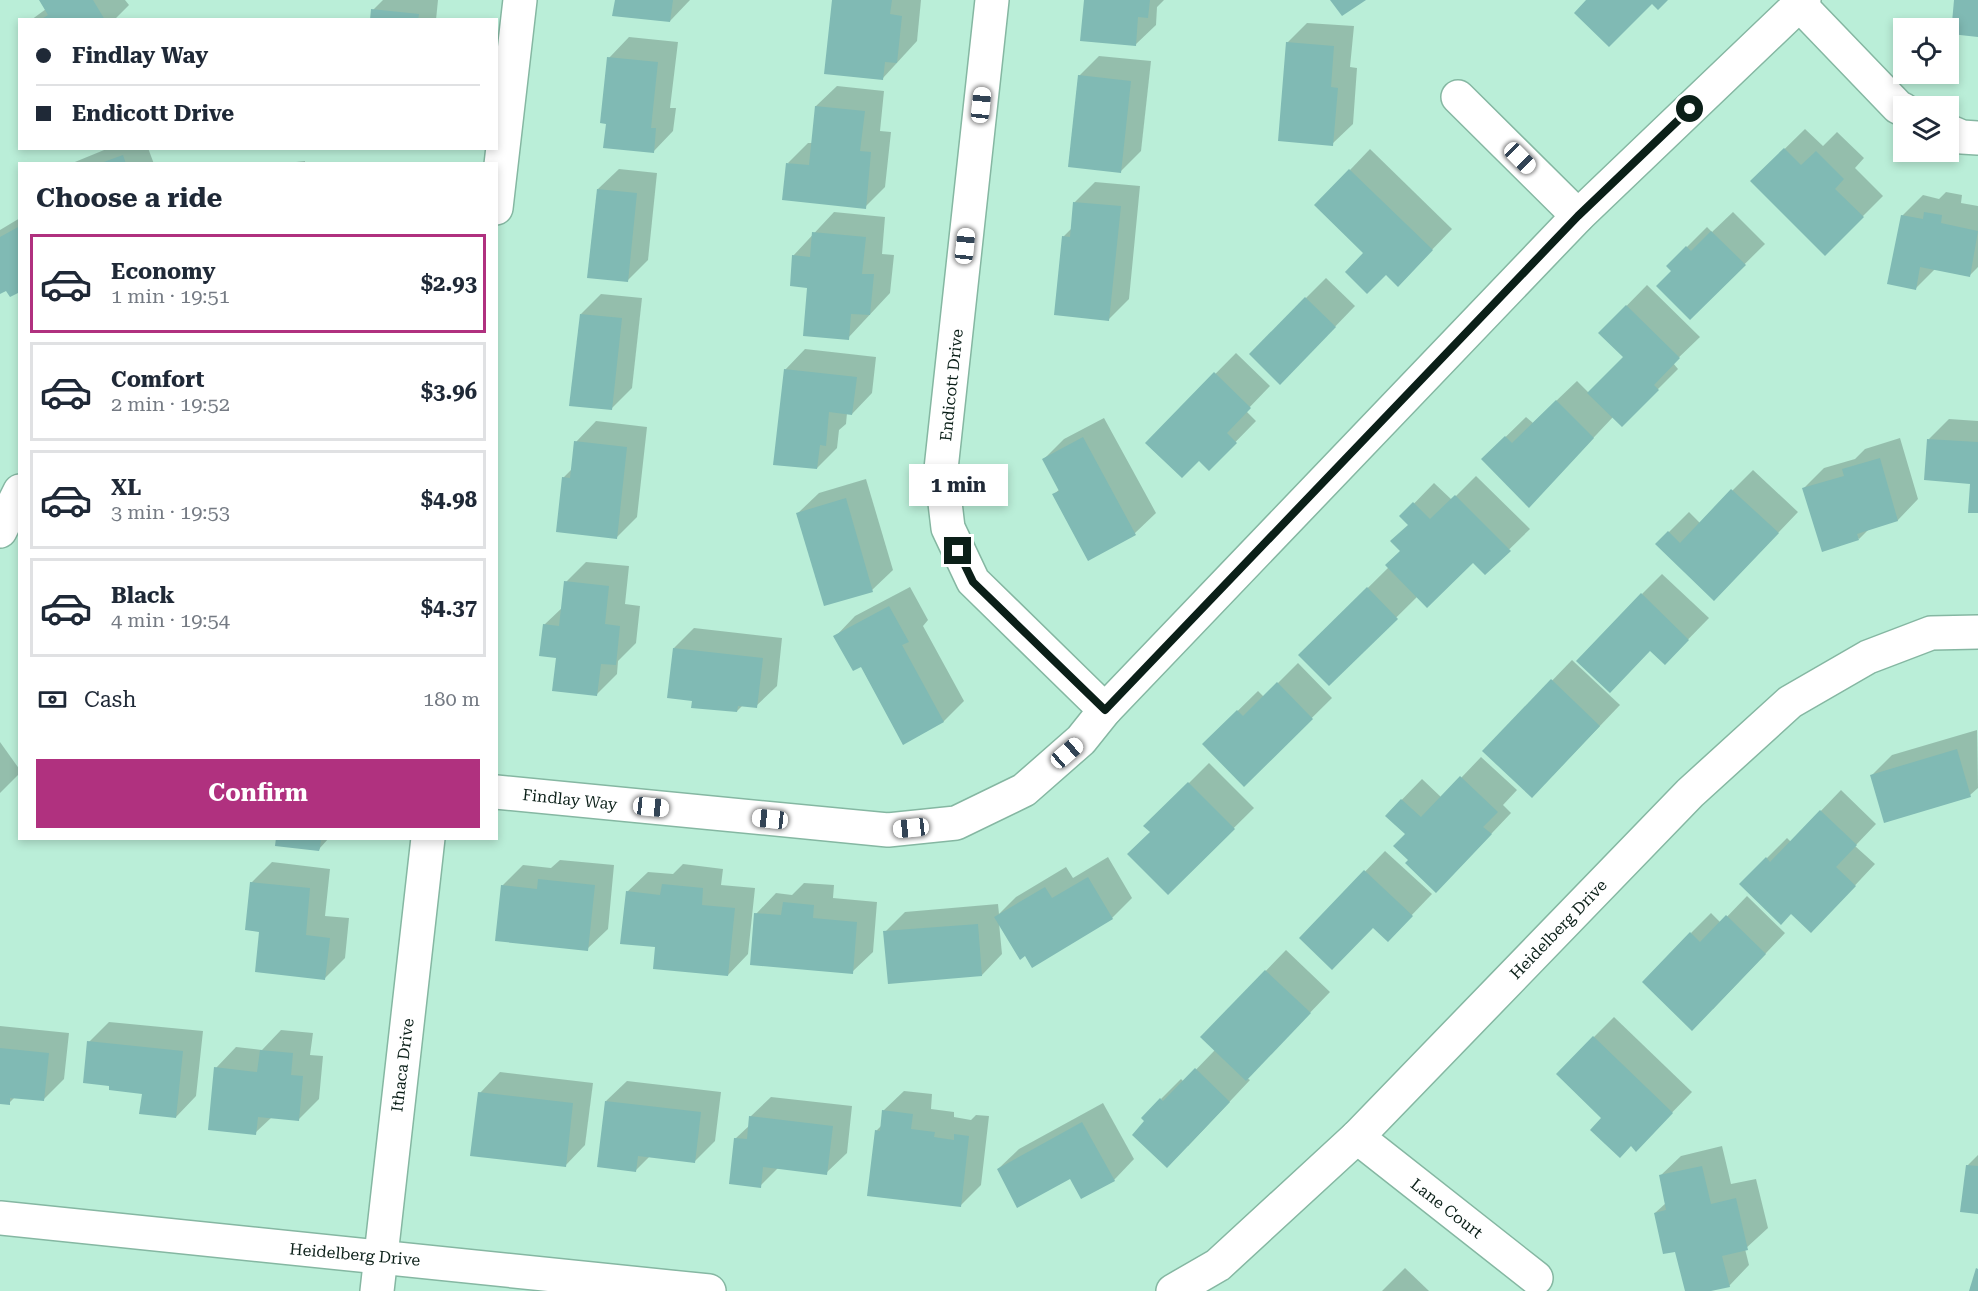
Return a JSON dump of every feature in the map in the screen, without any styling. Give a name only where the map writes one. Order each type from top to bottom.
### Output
[{"type":"street","points":[[498,191],[520,0]]},
{"type":"street","name":"Endicott Drive","points":[[992,0],[942,469],[948,528],[973,582],[1105,710]]},
{"type":"street","points":[[1802,2],[1893,102]]},
{"type":"street","name":"Findlay Way","points":[[498,792],[888,830],[956,823],[1024,790],[1081,740],[1105,710],[1578,216],[1802,2]]},
{"type":"street","points":[[1458,97],[1578,216]]},
{"type":"street","points":[[1959,136],[1978,138]]},
{"type":"street","points":[[0,531],[18,495]]},
{"type":"street","name":"Heidelberg Drive","points":[[1173,1291],[1218,1265],[1357,1137],[1690,793],[1790,702],[1868,657],[1931,633],[1978,632]]},
{"type":"street","name":"Ithaca Drive","points":[[376,1291],[428,840]]},
{"type":"street","name":"Lane Court","points":[[1357,1137],[1536,1278]]},
{"type":"street","name":"Heidelberg Drive","points":[[0,1218],[709,1291]]},
{"type":"building","points":[[39,0],[93,0],[104,18],[43,18],[48,15]]},
{"type":"building","points":[[615,0],[673,0],[670,22],[612,16]]},
{"type":"building","points":[[832,0],[892,0],[890,14],[902,16],[897,63],[885,62],[883,80],[824,74]]},
{"type":"building","points":[[1084,0],[1150,0],[1148,18],[1138,17],[1136,46],[1080,41]]},
{"type":"building","points":[[1330,0],[1366,0],[1342,16]]},
{"type":"building","points":[[1586,0],[1668,0],[1658,10],[1652,4],[1609,47],[1574,13]]},
{"type":"building","points":[[1954,0],[1978,0],[1978,37],[1959,35],[1959,18],[1952,18]]},
{"type":"building","points":[[371,9],[419,14],[418,18],[370,18]]},
{"type":"building","points":[[1286,42],[1334,46],[1331,87],[1338,88],[1333,146],[1278,141]]},
{"type":"building","points":[[607,57],[658,62],[651,128],[656,128],[654,153],[603,148],[606,124],[600,123]]},
{"type":"building","points":[[1078,75],[1131,81],[1121,173],[1068,167]]},
{"type":"building","points":[[815,106],[865,111],[860,151],[871,152],[866,209],[782,200],[786,163],[809,165]]},
{"type":"building","points":[[1784,148],[1801,165],[1816,151],[1844,179],[1835,189],[1864,217],[1825,256],[1750,181]]},
{"type":"building","points":[[123,155],[125,162],[104,162]]},
{"type":"building","points":[[1349,169],[1433,250],[1398,287],[1386,275],[1367,294],[1345,272],[1363,253],[1314,205]]},
{"type":"building","points":[[597,189],[637,193],[628,282],[587,278]]},
{"type":"building","points":[[1073,202],[1121,206],[1109,321],[1054,315],[1062,236],[1070,237]]},
{"type":"building","points":[[1924,212],[1942,215],[1941,223],[1978,231],[1970,277],[1920,267],[1916,290],[1887,284],[1901,215],[1923,219]]},
{"type":"building","points":[[18,227],[18,293],[10,297],[6,291],[0,294],[0,237]]},
{"type":"building","points":[[1711,231],[1746,265],[1690,320],[1656,286],[1671,271],[1666,266],[1686,246],[1691,251]]},
{"type":"building","points":[[812,232],[866,237],[862,274],[874,274],[870,315],[851,314],[849,340],[803,336],[807,288],[790,286],[792,255],[810,257]]},
{"type":"building","points":[[1305,297],[1336,327],[1280,385],[1249,354]]},
{"type":"building","points":[[1626,305],[1680,358],[1654,385],[1659,390],[1622,427],[1587,393],[1623,357],[1598,333]]},
{"type":"building","points":[[580,314],[622,318],[612,410],[569,406]]},
{"type":"building","points":[[784,369],[857,377],[852,415],[829,412],[826,446],[820,445],[817,469],[773,465]]},
{"type":"building","points":[[1214,372],[1251,408],[1227,433],[1237,443],[1209,471],[1199,461],[1182,478],[1145,443]]},
{"type":"building","points":[[1556,400],[1594,438],[1529,508],[1481,459],[1505,436],[1512,443]]},
{"type":"building","points":[[1083,437],[1136,535],[1088,561],[1052,494],[1059,491],[1042,459]]},
{"type":"building","points":[[1927,439],[1978,442],[1978,513],[1968,513],[1970,484],[1924,480]]},
{"type":"building","points":[[574,441],[627,447],[617,539],[556,532],[562,477],[570,478]]},
{"type":"building","points":[[1880,458],[1898,521],[1857,534],[1859,540],[1822,552],[1802,488],[1844,476],[1842,469]]},
{"type":"building","points":[[1731,489],[1779,533],[1714,601],[1655,544],[1668,531],[1680,543]]},
{"type":"building","points":[[1455,495],[1511,551],[1485,575],[1473,563],[1427,608],[1385,565],[1400,551],[1390,541],[1408,525],[1399,516],[1413,502],[1430,519]]},
{"type":"building","points":[[846,498],[873,592],[824,606],[796,513]]},
{"type":"building","points":[[564,581],[609,586],[605,624],[620,626],[616,665],[601,664],[597,696],[552,691],[556,658],[539,656],[543,624],[559,626]]},
{"type":"building","points":[[1367,587],[1398,619],[1329,686],[1298,655]]},
{"type":"building","points":[[1641,593],[1689,640],[1665,665],[1650,651],[1610,693],[1576,661]]},
{"type":"building","points":[[889,606],[909,642],[902,645],[944,722],[903,745],[861,667],[853,671],[833,636]]},
{"type":"building","points":[[673,648],[763,658],[757,708],[738,706],[737,712],[691,708],[692,701],[667,698]]},
{"type":"building","points":[[1551,679],[1600,726],[1532,798],[1482,751]]},
{"type":"building","points":[[1277,682],[1313,719],[1244,787],[1202,744],[1237,710],[1243,716]]},
{"type":"building","points":[[1957,749],[1971,797],[1884,823],[1870,775]]},
{"type":"building","points":[[1460,776],[1498,812],[1483,827],[1492,834],[1436,893],[1405,863],[1408,860],[1393,846],[1405,834],[1385,816],[1401,799],[1421,817]]},
{"type":"building","points":[[1188,782],[1235,829],[1168,895],[1127,854],[1150,832],[1143,826]]},
{"type":"building","points":[[1820,810],[1857,845],[1836,867],[1856,886],[1811,933],[1791,914],[1781,925],[1739,884],[1766,857],[1770,862]]},
{"type":"building","points":[[276,840],[321,840],[319,851],[275,846]]},
{"type":"building","points":[[1364,870],[1413,916],[1388,942],[1373,928],[1332,970],[1299,938]]},
{"type":"building","points":[[1088,877],[1113,919],[1032,968],[1025,956],[1020,960],[994,917],[1045,887],[1052,898]]},
{"type":"building","points":[[538,879],[595,885],[588,951],[495,941],[501,885],[537,889]]},
{"type":"building","points":[[250,882],[310,888],[306,935],[330,938],[325,980],[255,972],[259,932],[245,930]]},
{"type":"building","points":[[662,884],[703,888],[702,905],[735,908],[728,976],[653,969],[655,947],[620,944],[626,891],[660,895]]},
{"type":"building","points":[[783,902],[814,905],[813,918],[857,922],[853,974],[750,965],[754,913],[781,915]]},
{"type":"building","points":[[1726,915],[1766,954],[1692,1031],[1642,982],[1690,932],[1700,942]]},
{"type":"building","points":[[978,924],[982,976],[888,984],[883,931]]},
{"type":"building","points":[[1265,970],[1311,1013],[1246,1081],[1200,1037]]},
{"type":"building","points":[[1593,1036],[1673,1113],[1636,1152],[1631,1146],[1620,1158],[1590,1130],[1601,1118],[1556,1074]]},
{"type":"building","points":[[87,1041],[183,1051],[176,1118],[139,1114],[142,1094],[109,1090],[109,1086],[83,1083]]},
{"type":"building","points":[[0,1048],[49,1053],[44,1101],[10,1098],[10,1105],[0,1104]]},
{"type":"building","points":[[260,1050],[293,1053],[291,1075],[303,1076],[299,1121],[258,1117],[256,1135],[208,1130],[214,1067],[257,1072]]},
{"type":"building","points":[[1195,1068],[1230,1102],[1167,1168],[1132,1135],[1144,1121],[1141,1118],[1160,1098],[1163,1101]]},
{"type":"building","points":[[478,1092],[573,1103],[566,1167],[470,1156]]},
{"type":"building","points":[[605,1101],[701,1112],[695,1163],[638,1156],[636,1172],[597,1167]]},
{"type":"building","points":[[882,1110],[913,1114],[911,1129],[935,1132],[934,1137],[954,1140],[954,1134],[969,1136],[961,1207],[867,1196],[875,1130],[880,1131]]},
{"type":"building","points":[[749,1116],[833,1126],[827,1175],[763,1167],[761,1188],[729,1184],[734,1138],[747,1139]]},
{"type":"building","points":[[1082,1122],[1115,1181],[1081,1199],[1070,1179],[1017,1208],[997,1169]]},
{"type":"building","points":[[1966,1165],[1978,1166],[1978,1214],[1960,1212]]},
{"type":"building","points":[[1702,1166],[1711,1204],[1736,1198],[1748,1250],[1722,1256],[1730,1287],[1711,1291],[1685,1291],[1675,1252],[1663,1254],[1654,1213],[1666,1210],[1659,1175]]},
{"type":"building","points":[[1976,1268],[1978,1269],[1978,1291],[1969,1291]]},
{"type":"route","points":[[958,551],[973,582],[1105,710],[1578,216],[1690,109]]}]
